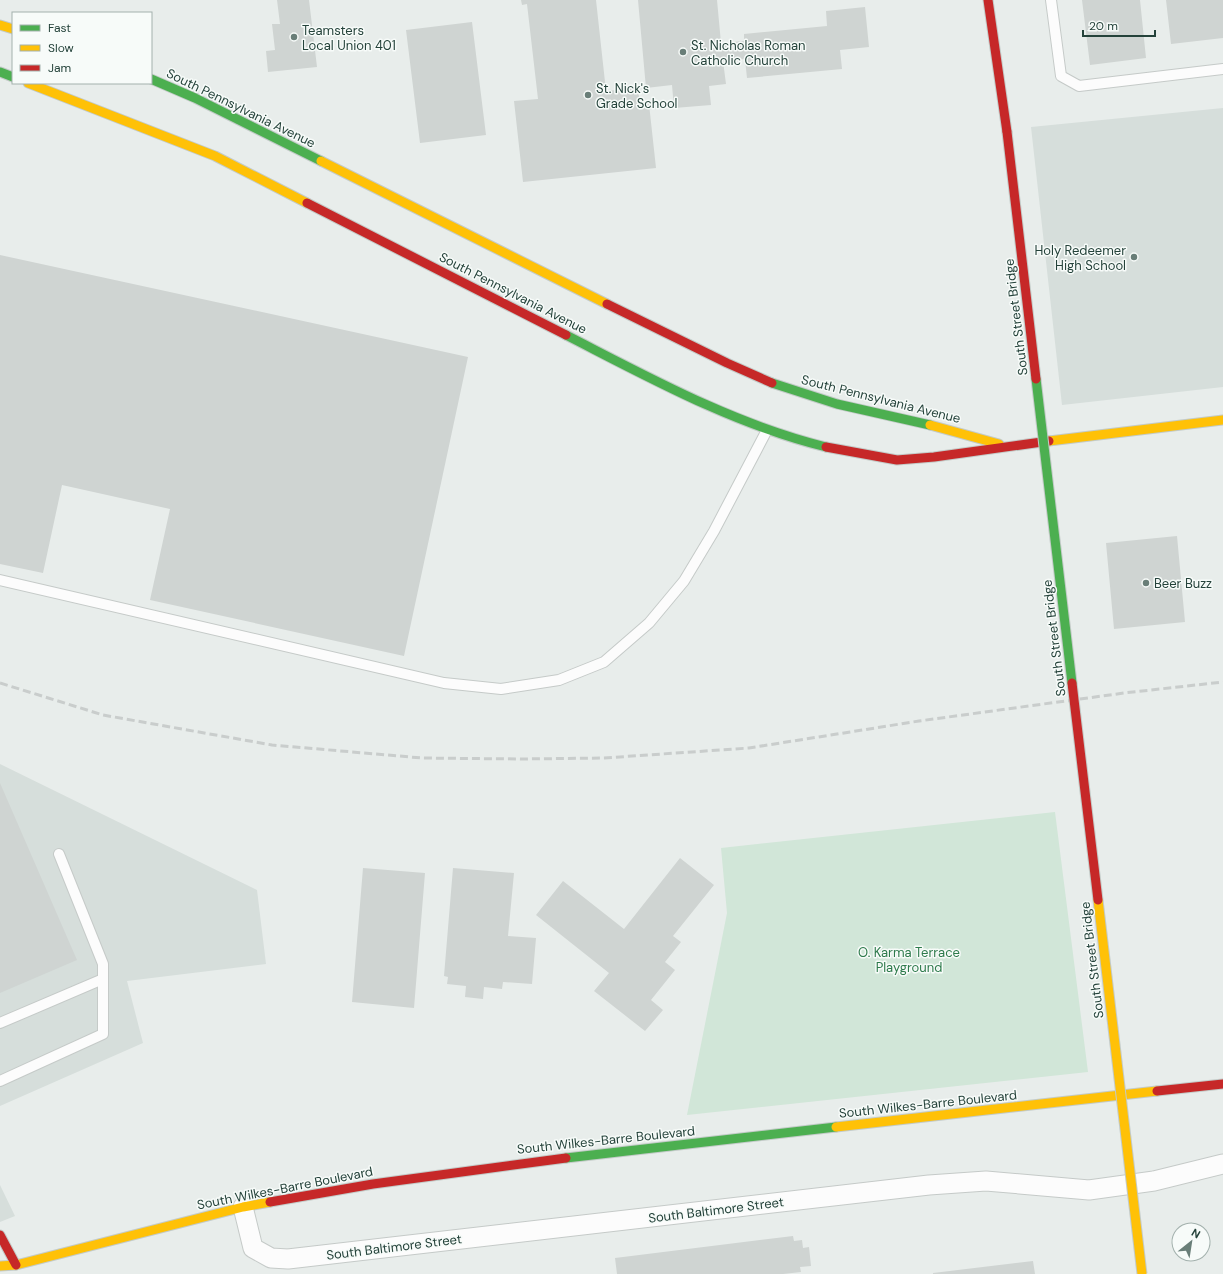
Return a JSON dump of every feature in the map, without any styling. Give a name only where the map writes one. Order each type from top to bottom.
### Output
[{"type":"main road","name":"South Street Bridge","points":[[988,0],[1007,132],[1142,1274]]},
{"type":"main road","points":[[0,24],[12,29]]},
{"type":"main road","points":[[0,72],[12,77]]},
{"type":"main road","name":"South Pennsylvania Avenue","points":[[152,79],[195,98],[445,224],[727,363],[775,384],[837,404],[949,429],[1002,445]]},
{"type":"main road","name":"South Pennsylvania Avenue","points":[[31,84],[216,156],[700,403],[767,430],[838,450],[900,460],[952,456],[1002,445],[1031,444],[1223,420]]},
{"type":"main road","name":"South Wilkes-Barre Boulevard","points":[[12,1269],[243,1207],[373,1184],[518,1164],[1223,1084]]},
{"type":"main road","points":[[0,1235],[12,1269]]},
{"type":"street","name":"South Baltimore Street","points":[[243,1207],[253,1248],[271,1258],[288,1259],[928,1185],[986,1182],[1089,1190],[1154,1181],[1223,1164]]},
{"type":"lane","points":[[1051,0],[1061,76],[1079,86],[1223,69]]},
{"type":"lane","points":[[0,580],[444,682],[502,689],[560,680],[604,662],[649,624],[684,581],[714,531],[767,430]]},
{"type":"lane","points":[[0,1081],[103,1034],[104,964],[60,854]]},
{"type":"lane","points":[[0,1023],[103,979]]},
{"type":"shaded area","name":"Holy Redeemer High School","points":[[1223,108],[1223,387],[1062,405],[1031,127]]},
{"type":"shaded area","points":[[0,764],[257,890],[266,964],[127,981],[143,1043],[0,1106]]},
{"type":"shaded area","points":[[0,1185],[15,1216],[0,1222]]},
{"type":"green space","name":"O. Karma Terrace Playground","points":[[1055,812],[1088,1072],[687,1115],[727,913],[721,848]]},
{"type":"building","name":"Teamsters Local Union 401","points":[[277,0],[309,0],[317,67],[268,72],[266,51],[275,50],[272,24],[280,24]]},
{"type":"building","name":"St. Nick's Grade School","points":[[521,0],[596,0],[606,91],[638,88],[640,105],[649,104],[656,168],[523,182],[514,101],[538,99],[527,4],[522,5]]},
{"type":"building","points":[[638,0],[717,0],[721,43],[744,41],[744,34],[827,26],[826,11],[865,7],[869,47],[840,50],[842,69],[747,78],[745,59],[723,61],[726,84],[709,86],[711,105],[674,108],[672,85],[646,88]]},
{"type":"building","points":[[1082,0],[1140,0],[1146,58],[1090,65]]},
{"type":"building","points":[[1166,0],[1223,0],[1223,38],[1171,44]]},
{"type":"building","points":[[472,22],[486,135],[420,143],[406,30]]},
{"type":"building","points":[[0,255],[468,357],[404,656],[150,600],[170,509],[62,485],[43,573],[0,564]]},
{"type":"building","name":"Beer Buzz","points":[[1177,536],[1185,622],[1114,629],[1106,543]]},
{"type":"building","points":[[0,783],[77,960],[0,993]]},
{"type":"building","points":[[680,858],[714,885],[673,936],[681,942],[665,962],[675,970],[651,1000],[663,1010],[645,1031],[594,991],[609,973],[536,915],[563,881],[624,929]]},
{"type":"building","points":[[363,868],[425,873],[414,1008],[352,1002]]},
{"type":"building","points":[[453,868],[514,873],[508,936],[536,938],[532,984],[503,982],[502,989],[484,987],[483,999],[465,997],[466,986],[447,984],[448,977],[444,976]]},
{"type":"building","points":[[793,1236],[794,1241],[802,1240],[803,1248],[809,1247],[811,1266],[800,1267],[801,1272],[783,1274],[617,1274],[615,1258]]},
{"type":"building","points":[[1033,1261],[1035,1274],[933,1274],[933,1273]]},
{"type":"railway","points":[[0,683],[103,715],[272,745],[422,758],[521,759],[604,758],[749,748],[919,721],[1124,693],[1223,682]]},
{"type":"traffic: fast","points":[[0,72],[12,77]]},
{"type":"traffic: fast","points":[[152,79],[195,98],[321,161]]},
{"type":"traffic: fast","points":[[566,335],[661,383],[725,413],[758,426],[826,447]]},
{"type":"traffic: fast","points":[[1036,379],[1072,683]]},
{"type":"traffic: fast","points":[[772,383],[837,404],[930,425]]},
{"type":"traffic: fast","points":[[566,1158],[836,1127]]},
{"type":"traffic: slow","points":[[0,25],[12,29]]},
{"type":"traffic: slow","points":[[31,84],[215,156],[307,203]]},
{"type":"traffic: slow","points":[[321,161],[607,304]]},
{"type":"traffic: slow","points":[[1049,441],[1223,420]]},
{"type":"traffic: slow","points":[[930,425],[999,444]]},
{"type":"traffic: slow","points":[[1098,900],[1142,1274]]},
{"type":"traffic: slow","points":[[836,1127],[1157,1091]]},
{"type":"traffic: slow","points":[[0,1266],[16,1265],[243,1207],[270,1202]]},
{"type":"traffic: jam","points":[[988,0],[1007,132]]},
{"type":"traffic: jam","points":[[1007,132],[1036,379]]},
{"type":"traffic: jam","points":[[307,203],[566,335]]},
{"type":"traffic: jam","points":[[607,304],[727,363],[772,383]]},
{"type":"traffic: jam","points":[[826,447],[897,460],[934,457],[1049,441]]},
{"type":"traffic: jam","points":[[1072,683],[1098,900]]},
{"type":"traffic: jam","points":[[1157,1091],[1223,1084]]},
{"type":"traffic: jam","points":[[270,1202],[373,1184],[566,1158]]},
{"type":"traffic: jam","points":[[0,1235],[16,1265]]},
{"type":"place","name":"Teamsters Local Union 401","points":[[294,37]]},
{"type":"place","name":"St. Nicholas Roman Catholic Church","points":[[683,52]]},
{"type":"place","name":"St. Nick's Grade School","points":[[588,95]]},
{"type":"place","name":"Holy Redeemer High School","points":[[1134,257]]},
{"type":"place","name":"Beer Buzz","points":[[1146,583]]}]
